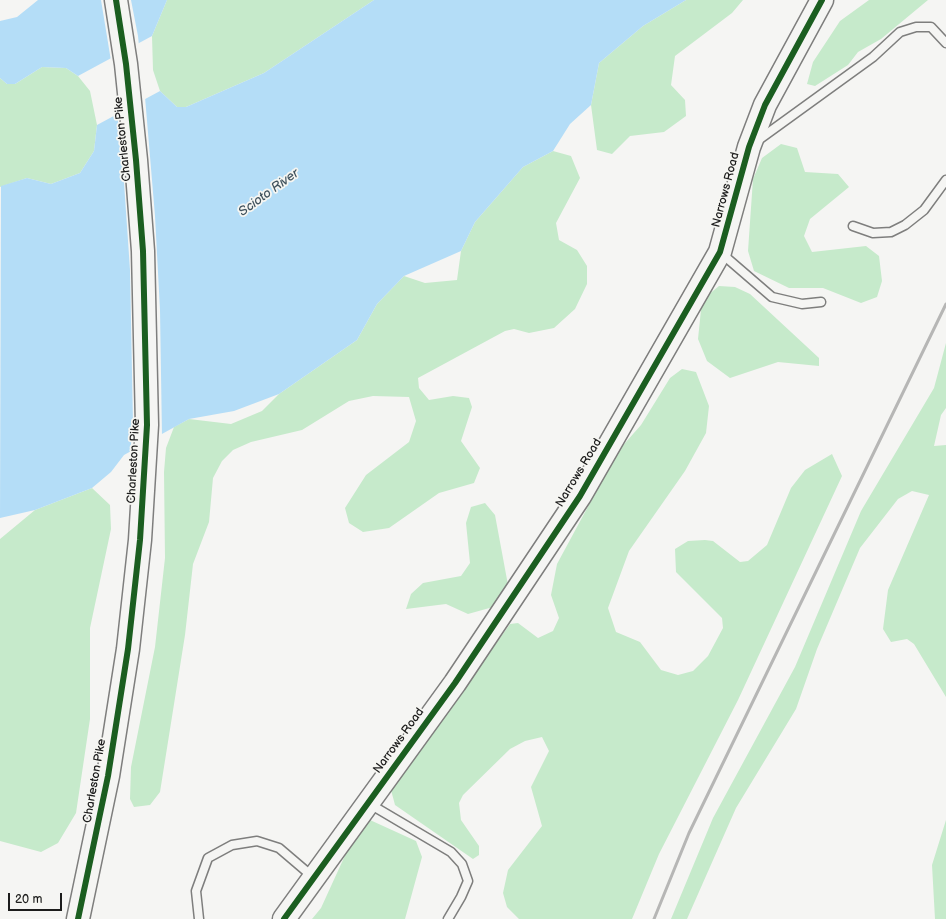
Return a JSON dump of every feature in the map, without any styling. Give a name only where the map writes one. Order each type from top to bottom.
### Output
[{"type":"street","name":"Charleston Pike","points":[[78,919],[108,776],[128,649],[140,540],[148,425],[143,252],[136,160],[126,64],[116,0]]},
{"type":"street","name":"Narrows Road","points":[[284,919],[455,683],[580,496],[720,252],[749,147],[765,105],[822,0]]},
{"type":"lane","points":[[749,147],[873,57],[900,32],[916,27],[931,27],[946,43]]},
{"type":"lane","points":[[853,226],[873,233],[891,232],[905,225],[924,210],[946,180]]},
{"type":"lane","points":[[720,252],[772,297],[802,304],[821,302]]},
{"type":"lane","points":[[368,803],[451,852],[462,864],[468,881],[461,897],[448,919]]},
{"type":"lane","points":[[199,919],[196,891],[208,858],[232,845],[256,841],[279,848],[313,877]]},
{"type":"green space","points":[[167,0],[374,0],[264,73],[186,107],[177,107],[160,91],[153,70],[152,36]]},
{"type":"green space","points":[[686,0],[743,0],[732,13],[675,56],[671,85],[685,100],[686,116],[664,132],[630,136],[612,154],[597,150],[591,105],[599,63],[643,26]]},
{"type":"green space","points":[[869,0],[928,0],[881,39],[858,52],[848,65],[815,86],[807,84],[813,62],[840,21]]},
{"type":"green space","points":[[42,67],[66,68],[78,76],[90,91],[97,125],[94,151],[80,173],[51,184],[27,178],[0,187],[0,78],[7,84],[15,84]]},
{"type":"green space","points":[[781,144],[797,148],[805,172],[838,174],[849,187],[810,219],[804,236],[812,252],[866,246],[879,256],[882,281],[877,297],[861,303],[823,288],[789,288],[754,271],[748,251],[753,179],[762,158]]},
{"type":"green space","points":[[553,151],[571,156],[580,178],[556,223],[559,240],[577,250],[587,266],[587,284],[575,309],[554,328],[529,333],[514,329],[505,331],[418,378],[419,388],[429,400],[453,396],[469,398],[472,407],[461,441],[480,468],[474,483],[439,493],[389,528],[363,532],[349,523],[345,508],[366,475],[409,442],[416,421],[409,397],[373,396],[349,401],[302,430],[251,442],[233,450],[222,461],[213,478],[209,522],[193,564],[185,635],[160,792],[150,805],[134,807],[130,799],[131,767],[155,647],[165,558],[164,472],[166,448],[174,427],[189,419],[231,424],[262,411],[279,394],[357,340],[377,304],[404,276],[425,283],[457,280],[461,251],[475,222],[523,167]]},
{"type":"green space","points":[[719,286],[735,287],[750,294],[819,358],[819,366],[778,362],[730,378],[707,361],[698,339],[702,300]]},
{"type":"green space","points":[[946,343],[946,408],[941,415],[934,446],[946,445],[946,697],[914,644],[907,639],[891,642],[883,629],[888,590],[929,495],[912,491],[898,499],[860,548],[817,649],[796,709],[736,808],[687,919],[671,919],[713,818],[795,667],[861,511],[934,388]]},
{"type":"green space","points":[[682,369],[696,372],[709,406],[706,433],[685,471],[629,551],[608,608],[616,632],[640,642],[661,670],[678,675],[693,671],[708,656],[723,628],[722,618],[676,572],[675,549],[688,541],[713,541],[740,562],[748,561],[767,545],[791,488],[805,470],[832,454],[842,476],[738,700],[659,854],[632,919],[519,919],[507,907],[503,893],[508,870],[542,826],[531,787],[549,751],[542,737],[525,741],[510,749],[463,795],[459,803],[461,820],[479,846],[479,855],[473,859],[395,805],[391,790],[510,624],[518,623],[538,638],[553,631],[559,618],[551,595],[557,564],[618,451],[641,425],[670,378]]},
{"type":"green space","points":[[92,488],[110,505],[111,529],[90,628],[90,719],[76,813],[58,843],[41,852],[0,841],[0,539],[35,510]]},
{"type":"green space","points":[[485,503],[495,515],[508,585],[493,607],[468,614],[446,604],[406,609],[411,594],[423,583],[461,576],[470,563],[466,523],[471,507]]},
{"type":"green space","points":[[370,820],[416,841],[422,857],[405,919],[312,919],[321,908],[353,838]]},
{"type":"green space","points":[[946,820],[946,919],[935,919],[932,865]]},
{"type":"water","points":[[38,0],[167,0],[152,36],[78,76],[66,68],[42,67],[15,84],[7,84],[0,78],[0,21],[17,17]]},
{"type":"water","name":"Scioto River","points":[[374,0],[686,0],[643,26],[599,63],[591,105],[570,124],[553,151],[523,167],[475,222],[461,251],[404,276],[377,304],[357,340],[279,394],[234,411],[189,419],[124,455],[111,472],[92,488],[35,510],[0,518],[1,186],[27,178],[51,184],[80,173],[94,151],[97,125],[160,91],[177,107],[186,107],[264,73]]},
{"type":"pier","points":[[101,0],[131,0],[138,36],[139,46],[111,61]]},
{"type":"pier","points":[[145,97],[155,216],[160,310],[162,437],[130,454],[133,424],[130,270],[123,168],[117,112]]},
{"type":"railway","points":[[654,919],[689,833],[946,304]]},
{"type":"cycle path","points":[[78,919],[108,776],[128,649],[140,540],[147,425],[143,251],[136,160],[126,64],[116,0]]},
{"type":"cycle path","points":[[284,919],[455,683],[580,496],[720,252],[749,147],[765,105],[822,0]]}]
